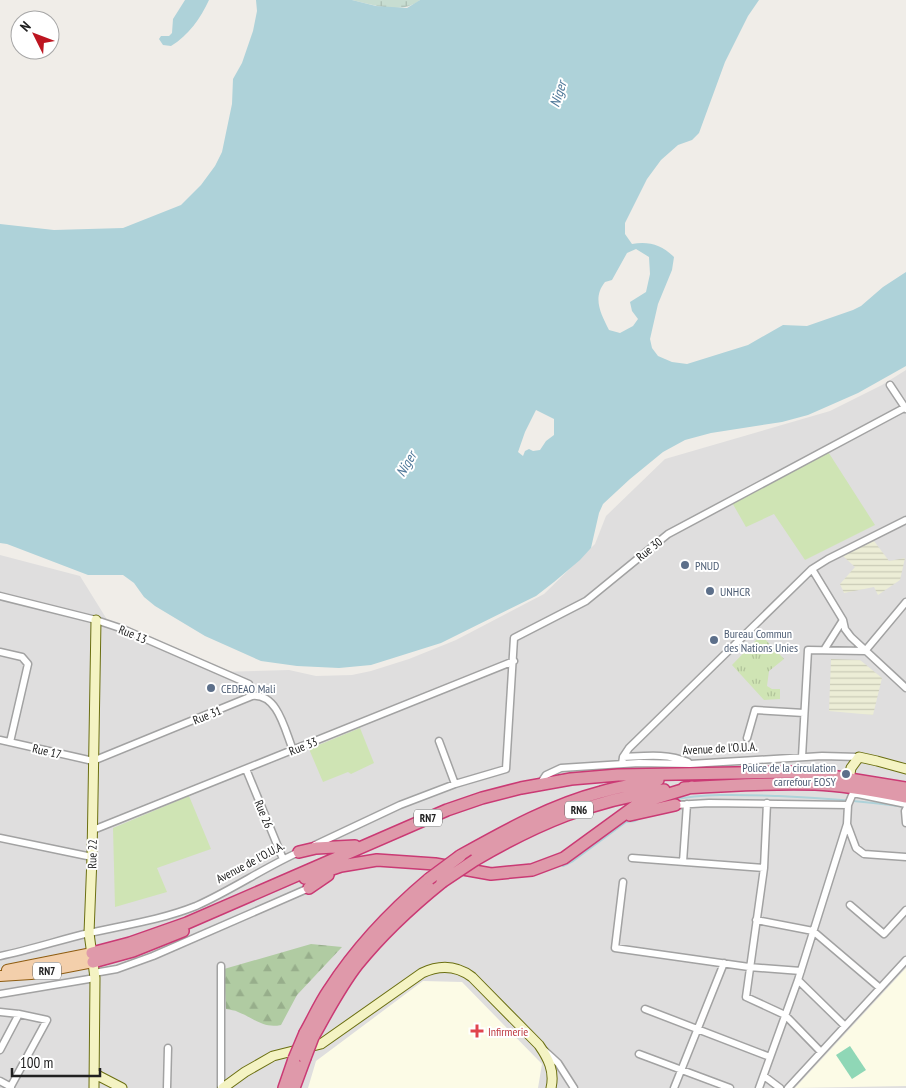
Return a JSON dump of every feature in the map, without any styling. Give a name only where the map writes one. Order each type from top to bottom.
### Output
[{"type":"highway","name":"Avenue de l'O.U.A.","points":[[685,775],[795,772],[819,774],[850,786],[906,797]]},
{"type":"highway","name":"RN7","points":[[94,966],[130,943],[188,922],[361,846],[482,798],[540,784],[618,775],[685,775]]},
{"type":"highway","name":"RN6","points":[[309,1035],[328,990],[349,961],[378,927],[411,894],[460,856],[505,831],[566,804],[602,791],[685,775]]},
{"type":"highway","name":"Avenue de l'O.U.A.","points":[[692,788],[743,784],[816,784],[906,788]]},
{"type":"highway","name":"RN7","points":[[94,966],[168,938],[304,878],[341,866],[377,860],[394,860],[435,864],[492,874],[532,870],[564,858],[617,819],[646,802],[692,788]]},
{"type":"highway","name":"RN6","points":[[309,1035],[357,965],[385,933],[419,900],[475,860],[524,832],[554,819],[618,797],[669,789],[692,788]]},
{"type":"highway","points":[[617,819],[675,805]]},
{"type":"highway","points":[[299,852],[316,848],[361,846]]},
{"type":"highway","points":[[309,888],[341,866]]},
{"type":"highway","points":[[284,1088],[309,1035]]},
{"type":"highway","points":[[294,1088],[299,1059]]},
{"type":"main road","name":"RN7","points":[[0,970],[94,966]]},
{"type":"main road","name":"RN7","points":[[0,976],[94,966]]},
{"type":"street","points":[[890,385],[906,408]]},
{"type":"street","name":"Rue 30","points":[[506,769],[514,638],[586,601],[668,534],[906,408]]},
{"type":"street","points":[[622,761],[629,748],[812,569],[906,520]]},
{"type":"street","points":[[812,569],[843,620],[845,629],[865,651],[906,688]]},
{"type":"street","name":"Rue 13","points":[[0,596],[96,620],[122,629],[249,684],[252,696]]},
{"type":"street","points":[[865,651],[906,602]]},
{"type":"street","name":"Rue 22","points":[[94,1088],[94,966],[89,933],[93,830],[96,620]]},
{"type":"street","points":[[824,650],[843,620]]},
{"type":"street","points":[[802,757],[808,650],[865,651]]},
{"type":"street","points":[[0,652],[22,657],[28,664],[10,742]]},
{"type":"street","name":"Rue 33","points":[[93,830],[514,661]]},
{"type":"street","points":[[252,696],[270,700],[276,709],[292,750]]},
{"type":"street","name":"Rue 31","points":[[93,761],[252,696]]},
{"type":"street","points":[[747,738],[755,710],[804,713]]},
{"type":"street","name":"Rue 17","points":[[0,740],[93,761]]},
{"type":"street","points":[[439,741],[455,784]]},
{"type":"street","name":"Avenue de l'O.U.A.","points":[[540,784],[546,774],[561,768],[622,761],[690,764],[822,756],[859,757],[878,760],[906,769]]},
{"type":"street","points":[[759,1088],[798,980],[847,824],[851,768],[859,757]]},
{"type":"street","name":"Rue 26","points":[[246,768],[283,859]]},
{"type":"street","name":"Avenue de l'O.U.A.","points":[[0,956],[89,933],[124,927],[188,909],[283,859],[400,805],[455,784],[506,769]]},
{"type":"street","name":"Avenue de l'O.U.A.","points":[[850,786],[906,804]]},
{"type":"street","points":[[675,805],[709,803],[848,804]]},
{"type":"street","points":[[767,803],[764,868],[746,997],[785,1015],[821,1052]]},
{"type":"street","points":[[683,862],[687,804]]},
{"type":"street","points":[[906,809],[904,811],[906,823]]},
{"type":"street","points":[[847,824],[856,848],[860,853],[906,857]]},
{"type":"street","points":[[0,838],[92,857]]},
{"type":"street","points":[[632,858],[764,868]]},
{"type":"street","points":[[623,882],[615,948],[749,967],[800,971]]},
{"type":"street","points":[[0,994],[94,966],[117,969],[153,956],[309,888]]},
{"type":"street","points":[[850,905],[884,934],[906,910]]},
{"type":"street","points":[[756,920],[813,931],[880,988]]},
{"type":"street","points":[[788,1088],[906,960]]},
{"type":"street","points":[[674,1088],[724,963]]},
{"type":"street","points":[[221,966],[222,1088]]},
{"type":"street","points":[[222,1088],[273,1056],[321,1044],[405,983],[433,968],[455,968],[472,977],[558,1063],[574,1088]]},
{"type":"street","points":[[798,980],[845,1026]]},
{"type":"street","points":[[645,1009],[770,1057]]},
{"type":"street","points":[[0,1012],[46,1020],[10,1087],[0,1081]]},
{"type":"street","points":[[0,1050],[19,1014]]},
{"type":"street","points":[[538,1045],[550,1066],[552,1074],[551,1088]]},
{"type":"street","points":[[167,1088],[168,1048]]},
{"type":"street","points":[[639,1054],[730,1088]]},
{"type":"street","points":[[94,1074],[122,1088]]},
{"type":"street","points":[[764,1076],[780,1088]]},
{"type":"shaded area","points":[[906,370],[906,1088],[0,1088],[0,555],[80,576],[111,626],[216,672],[289,670],[316,676],[352,675],[409,659],[456,640],[544,594],[595,544],[606,516],[665,459],[830,411],[882,385]]},
{"type":"shaded area","points":[[874,541],[889,561],[905,558],[900,580],[878,595],[874,587],[844,593],[840,584],[855,567],[843,556]]},
{"type":"shaded area","points":[[831,659],[860,660],[882,678],[873,715],[829,711]]},
{"type":"shaded area","points":[[906,968],[906,1086],[795,1088]]},
{"type":"shaded area","points":[[423,981],[462,982],[542,1064],[538,1088],[308,1088],[316,1061]]},
{"type":"green space","points":[[352,0],[420,0],[413,5],[405,7],[387,8]]},
{"type":"green space","points":[[825,447],[875,525],[805,560],[774,514],[746,527],[730,499]]},
{"type":"green space","points":[[761,635],[784,659],[769,671],[767,686],[772,689],[780,689],[780,699],[764,700],[732,665]]},
{"type":"green space","points":[[360,728],[374,763],[351,774],[348,772],[323,782],[309,749]]},
{"type":"green space","points":[[189,796],[211,849],[157,868],[167,892],[115,907],[113,828]]},
{"type":"green space","points":[[311,944],[342,947],[297,995],[281,1025],[269,1026],[237,1011],[226,1009],[224,969]]},
{"type":"green space","points":[[850,1046],[866,1070],[852,1079],[836,1055]]},
{"type":"water","points":[[185,0],[209,0],[189,32],[171,46],[163,45],[159,39],[161,36],[169,36],[172,33],[173,19]]},
{"type":"water","name":"Niger","points":[[256,0],[352,0],[376,6],[407,8],[420,0],[759,0],[748,16],[725,62],[699,133],[692,140],[678,145],[661,160],[647,179],[625,223],[625,234],[632,244],[644,243],[655,245],[665,249],[674,257],[672,270],[658,304],[650,339],[652,348],[658,356],[672,362],[687,364],[748,345],[783,325],[807,326],[853,310],[906,272],[906,366],[858,393],[808,415],[782,422],[711,433],[685,440],[663,452],[603,504],[591,548],[580,560],[536,596],[441,643],[371,665],[339,668],[297,666],[261,661],[205,636],[155,606],[144,597],[134,583],[123,575],[88,575],[0,543],[0,224],[54,230],[123,228],[181,205],[201,185],[215,166],[222,152],[232,104],[233,79],[242,63],[253,31],[257,11]],"holes":[[[636,249],[649,257],[650,274],[646,292],[630,302],[632,311],[638,319],[633,326],[620,333],[609,330],[599,306],[599,294],[605,282],[612,280],[627,253]],[[536,410],[554,419],[554,435],[546,441],[540,450],[533,451],[529,449],[525,451],[523,456],[518,452]]]},
{"type":"waterway","points":[[672,800],[712,795],[739,795],[843,800],[906,807]]},
{"type":"waterway","points":[[563,866],[573,861],[626,822],[635,821],[640,818]]},
{"type":"place","name":"PNUD","points":[[685,565]]},
{"type":"place","name":"UNHCR","points":[[710,591]]},
{"type":"place","name":"Bureau Commun des Nations Unies","points":[[714,640]]},
{"type":"place","name":"CEDEAO Mali","points":[[211,688]]},
{"type":"place","name":"Police de la circulation carrefour EOSY","points":[[846,774]]},
{"type":"place","name":"Infirmerie","points":[[477,1031]]}]
